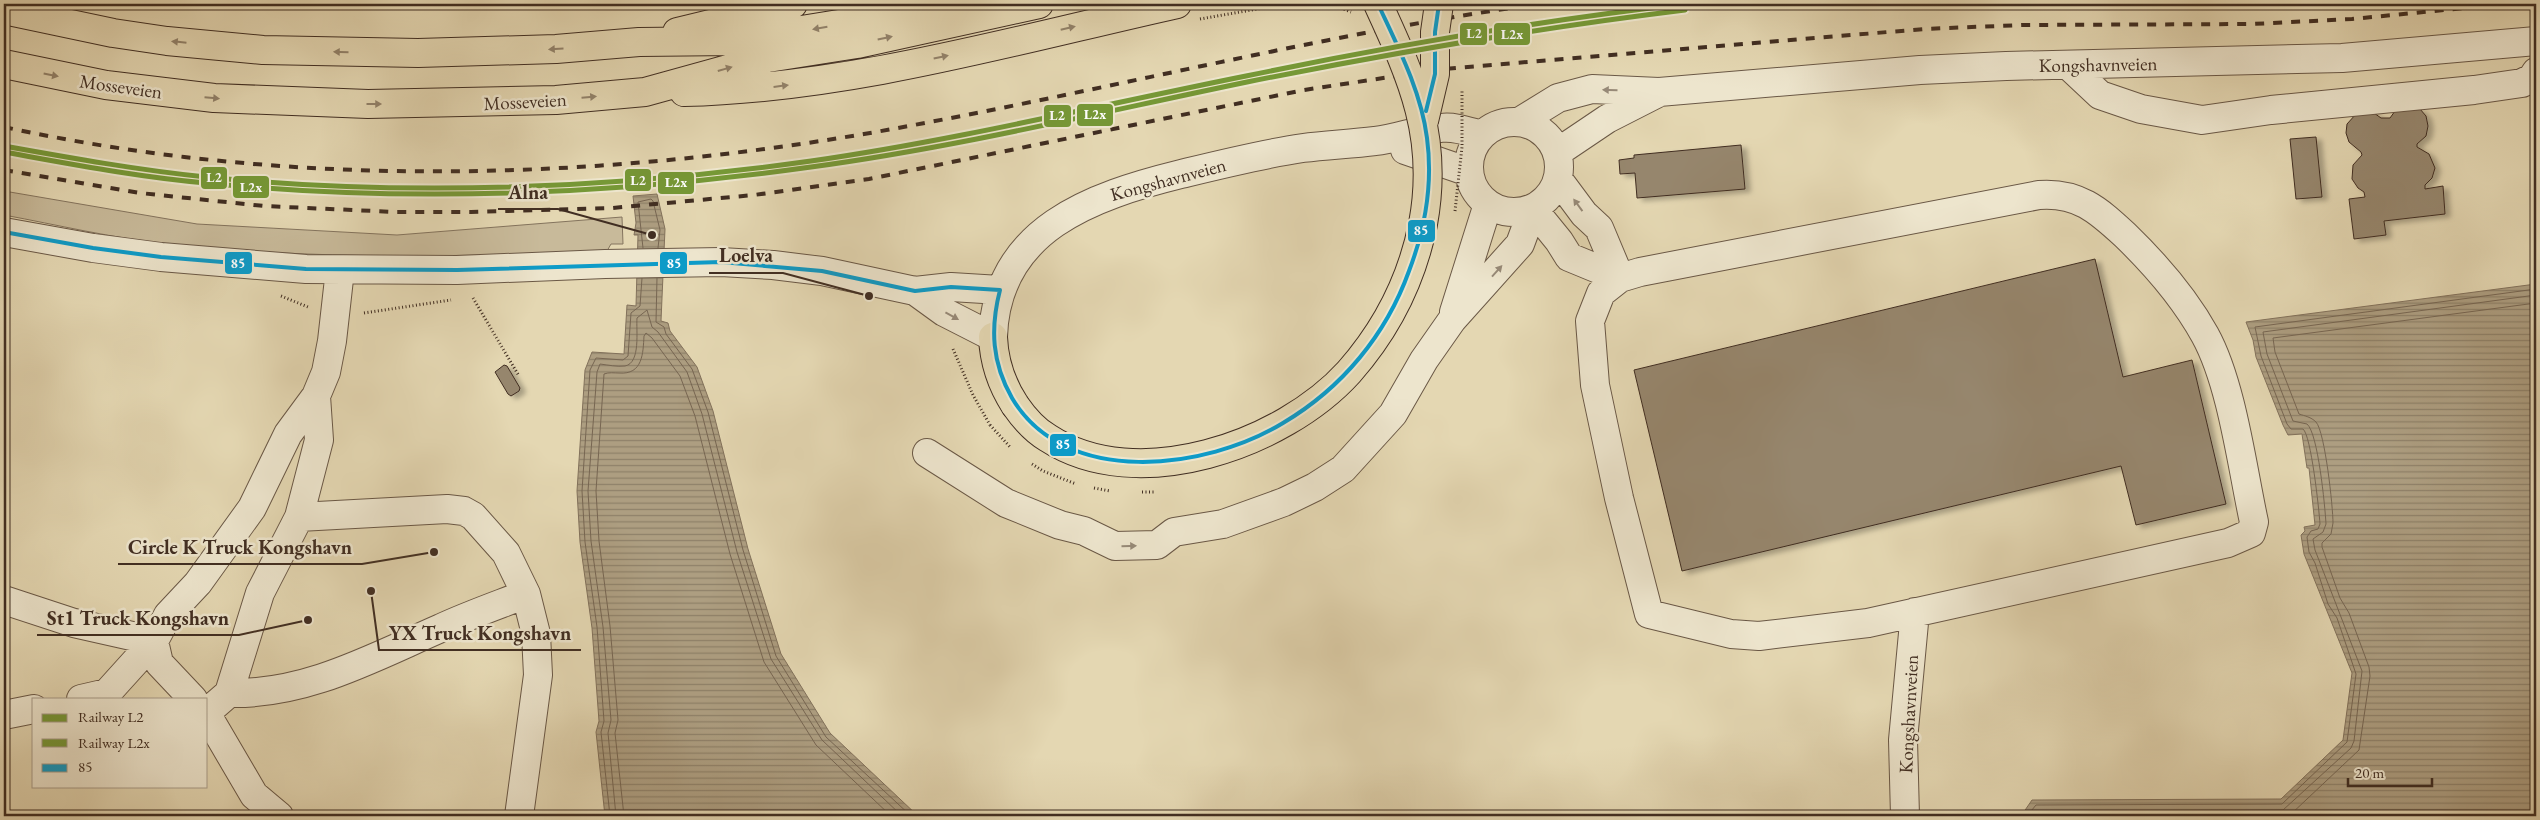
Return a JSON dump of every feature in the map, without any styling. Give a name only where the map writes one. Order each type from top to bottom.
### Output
[{"type":"highway","points":[[639,42],[793,4]]},
{"type":"highway","points":[[4,10],[113,33],[262,50],[474,52],[556,49],[639,42],[695,43],[779,35],[936,4]]},
{"type":"highway","name":"Mosseveien","points":[[4,64],[116,87],[214,98],[297,103],[473,104],[556,100],[645,92],[768,58],[857,44],[1039,4]]},
{"type":"highway","points":[[645,92],[739,90],[814,82],[959,53],[1177,4]]},
{"type":"highway","points":[[992,337],[998,370],[1007,393],[1027,421],[1047,438],[1073,451],[1106,460],[1142,462],[1185,459],[1224,449],[1273,429],[1309,406],[1348,373],[1388,320],[1409,274],[1423,224],[1426,197],[1427,157],[1424,121],[1410,76],[1378,4]]},
{"type":"highway","points":[[1424,121],[1435,74],[1435,32],[1439,4]]},
{"type":"street","name":"Kongshavnveien","points":[[1519,122],[1558,98],[1592,89],[1659,92],[1920,70],[2342,58],[2536,41]]},
{"type":"street","points":[[2068,65],[2100,95],[2141,108],[2202,120],[2271,110],[2483,89],[2522,83],[2532,78],[2536,72]]},
{"type":"street","name":"Kongshavnveien","points":[[1558,152],[1607,119],[1659,92]]},
{"type":"street","points":[[1506,122],[1519,122],[1543,131],[1558,152],[1560,166],[1558,179],[1544,202],[1533,209],[1517,212],[1502,211],[1488,204],[1475,190],[1469,172],[1470,158],[1474,146],[1482,135],[1493,127],[1506,122]]},
{"type":"street","name":"Kongshavnveien","points":[[992,337],[993,321],[1000,290],[1020,254],[1042,233],[1067,214],[1103,197],[1160,179],[1263,155],[1346,142],[1375,142],[1442,127],[1482,135]]},
{"type":"street","name":"Kongshavnveien","points":[[1375,142],[1469,172]]},
{"type":"street","points":[[1558,179],[1584,214],[1599,228],[1620,278]]},
{"type":"street","points":[[2058,194],[2086,204],[2104,216],[2157,266],[2206,336],[2228,400],[2254,522],[2251,533],[2228,543],[1868,623],[1760,636],[1731,634],[1649,614],[1619,498],[1595,386],[1590,321],[1601,293],[1620,278],[1650,270],[2039,195],[2058,194]]},
{"type":"street","points":[[1452,320],[1488,204]]},
{"type":"street","points":[[1533,209],[1560,241],[1569,257],[1620,278]]},
{"type":"street","points":[[927,453],[1006,503],[1045,520],[1084,531],[1115,546],[1158,545],[1174,532],[1223,524],[1254,514],[1315,487],[1343,469],[1393,414],[1424,360],[1452,320],[1520,244],[1533,209]]},
{"type":"street","points":[[4,232],[94,248],[161,256],[340,270],[457,270],[696,262],[783,266],[859,278],[915,291],[951,287],[1000,290]]},
{"type":"street","points":[[86,698],[108,693],[154,641],[168,614],[198,583],[252,508],[288,434],[316,396],[326,372],[336,314],[340,270]]},
{"type":"street","points":[[915,291],[944,312],[992,337]]},
{"type":"street","points":[[208,711],[229,693],[260,593],[299,517],[320,440],[316,396]]},
{"type":"street","points":[[299,517],[447,509],[464,511],[482,523],[506,553],[526,594],[538,643],[538,675],[519,816]]},
{"type":"street","points":[[229,693],[267,692],[305,685],[353,667],[444,626],[526,594]]},
{"type":"street","points":[[4,600],[74,623],[154,641]]},
{"type":"street","name":"Kongshavnveien","points":[[1905,816],[1903,740],[1915,612]]},
{"type":"street","points":[[154,641],[159,663],[192,698]]},
{"type":"street","points":[[4,714],[32,709]]},
{"type":"street","points":[[208,716],[254,795],[279,816]]},
{"type":"path","points":[[1454,217],[1462,147],[1462,81]]},
{"type":"path","points":[[464,298],[473,298],[518,376]]},
{"type":"path","points":[[336,314],[363,313],[456,300]]},
{"type":"path","points":[[946,342],[960,362],[973,395],[990,425],[1015,451]]},
{"type":"path","points":[[1029,461],[1042,471],[1078,484]]},
{"type":"path","points":[[1088,486],[1115,491]]},
{"type":"path","points":[[1132,492],[1158,492]]},
{"type":"shaded area","points":[[4,191],[197,224],[397,235],[622,217],[623,244],[611,244],[607,251],[442,256],[332,255],[223,249],[126,238],[4,215]]},
{"type":"water","points":[[657,194],[665,229],[661,321],[668,323],[670,331],[697,367],[713,411],[748,549],[781,654],[830,733],[918,816],[605,816],[596,732],[599,721],[592,628],[580,542],[577,491],[585,370],[592,352],[624,354],[627,305],[636,306],[638,235],[634,235],[636,223],[633,196]]},
{"type":"water","points":[[2536,284],[2536,816],[2021,816],[2032,800],[2281,799],[2343,740],[2352,673],[2304,554],[2301,535],[2305,531],[2304,527],[2315,525],[2309,468],[2307,468],[2302,434],[2288,435],[2283,425],[2256,357],[2253,340],[2246,322]]},
{"type":"building","points":[[2420,109],[2426,116],[2428,126],[2426,136],[2417,144],[2417,147],[2429,154],[2435,168],[2432,178],[2425,185],[2425,189],[2443,186],[2445,214],[2384,221],[2386,235],[2354,239],[2349,199],[2365,197],[2364,192],[2358,188],[2352,179],[2353,165],[2362,155],[2349,142],[2346,133],[2347,124],[2356,114],[2374,113],[2381,118],[2390,118],[2395,111]]},
{"type":"building","points":[[2316,137],[2322,197],[2296,199],[2290,139]]},
{"type":"building","points":[[1741,145],[1745,189],[1637,198],[1635,173],[1620,174],[1619,160],[1634,158],[1634,155]]},
{"type":"building","points":[[2095,259],[2123,377],[2192,360],[2226,504],[2136,525],[2121,466],[1682,571],[1634,370]]},
{"type":"building","points":[[504,365],[507,366],[520,388],[519,391],[511,396],[495,372]]},
{"type":"railway","points":[[4,127],[110,147],[217,161],[325,169],[433,171],[541,169],[649,162],[757,150],[864,134],[948,119],[1369,32],[1538,4]]},
{"type":"railway","points":[[4,170],[140,193],[264,206],[396,212],[612,208],[754,195],[869,179],[1304,90],[1443,69],[1924,29],[2022,25],[2252,24],[2352,19],[2505,4]]},
{"type":"rail line","name":"L2","points":[[4,146],[155,171],[206,177],[357,187],[509,187],[585,184],[660,178],[736,171],[866,153],[975,133],[1355,54],[1519,26],[1684,4]]},
{"type":"rail line","name":"L2x","points":[[4,152],[105,170],[206,183],[357,193],[509,193],[585,190],[660,184],[736,177],[921,150],[1356,61],[1520,33],[1685,10]]},
{"type":"transit line","name":"85","points":[[4,232],[93,248],[161,257],[306,269],[457,270],[721,262],[822,271],[915,291],[951,287],[1000,290],[994,332],[1000,372],[1012,398],[1036,427],[1066,446],[1101,458],[1138,462],[1177,459],[1216,452],[1251,439],[1283,423],[1304,409],[1343,376],[1360,358],[1388,317],[1399,294],[1415,255],[1423,222],[1428,189],[1429,155],[1420,103],[1401,53],[1378,4]]},
{"type":"transit line","name":"85","points":[[1426,111],[1435,74],[1435,32],[1439,4]]},
{"type":"place","name":"Alna","points":[[652,235]]},
{"type":"place","name":"Loelva","points":[[869,296]]},
{"type":"place","name":"Circle K Truck Kongshavn","points":[[434,552]]},
{"type":"place","name":"YX Truck Kongshavn","points":[[371,591]]},
{"type":"place","name":"St1 Truck Kongshavn","points":[[308,620]]}]
